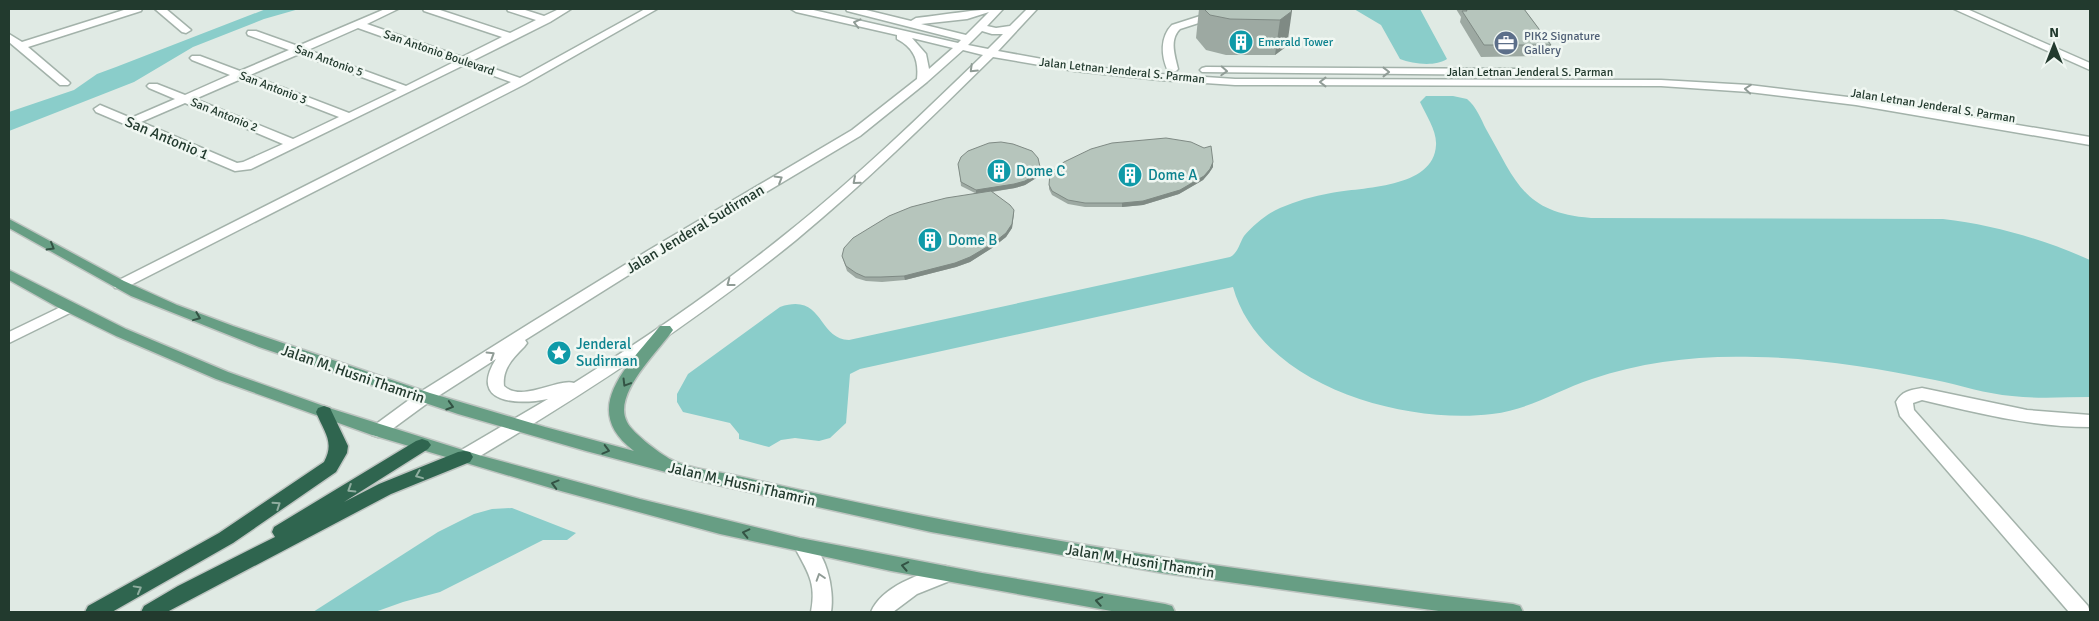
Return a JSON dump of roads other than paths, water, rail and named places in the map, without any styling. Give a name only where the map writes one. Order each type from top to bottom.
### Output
[{"type":"highway","points":[[95,612],[226,538],[330,467],[338,453],[339,446],[324,412]]},
{"type":"highway","points":[[152,612],[422,445]]},
{"type":"highway","points":[[185,592],[385,489],[464,457]]},
{"type":"main road","name":"Jalan M. Husni Thamrin","points":[[9,223],[120,285],[225,328],[423,398],[671,468],[831,505],[1048,546],[1257,580],[1513,612]]},
{"type":"main road","points":[[9,274],[69,308],[158,349],[324,412],[422,445],[620,502],[803,546],[945,574],[1164,612]]},
{"type":"main road","points":[[665,330],[623,386],[616,412],[617,420],[628,436],[671,468]]},
{"type":"street","points":[[20,46],[137,9]]},
{"type":"street","points":[[160,9],[186,30]]},
{"type":"street","points":[[132,122],[393,9]]},
{"type":"street","points":[[428,9],[511,37]]},
{"type":"street","points":[[512,9],[546,20]]},
{"type":"street","points":[[294,144],[407,90],[566,9]]},
{"type":"street","points":[[120,285],[521,82],[652,9]]},
{"type":"street","points":[[796,9],[889,31],[964,43]]},
{"type":"street","points":[[851,9],[900,22],[964,43]]},
{"type":"street","points":[[900,22],[967,16],[989,9]]},
{"type":"street","name":"Jalan Jenderal Sudirman","points":[[378,431],[423,398],[654,253],[856,133],[923,80],[998,9]]},
{"type":"street","points":[[464,457],[518,426],[665,330],[773,251],[845,190],[994,49],[1032,9]]},
{"type":"street","points":[[1172,69],[1167,39],[1170,32],[1176,27],[1232,9]]},
{"type":"street","points":[[1959,9],[2090,66]]},
{"type":"street","points":[[1979,9],[2090,57]]},
{"type":"street","name":"San Antonio Boulevard","points":[[357,24],[521,82]]},
{"type":"street","points":[[980,25],[984,29],[993,31],[1014,29]]},
{"type":"street","points":[[889,31],[906,39],[920,52],[924,66],[923,80]]},
{"type":"street","name":"San Antonio 5","points":[[252,33],[407,90]]},
{"type":"street","points":[[9,37],[64,83]]},
{"type":"street","name":"Jalan Letnan Jenderal S. Parman","points":[[964,43],[1075,68],[1160,77],[1235,82],[1660,83],[1779,91],[1860,102],[2090,141]]},
{"type":"street","name":"Jalan Letnan Jenderal S. Parman","points":[[994,49],[1078,60],[1172,69],[1234,72],[1654,73],[1710,75],[1849,92],[2090,132]]},
{"type":"street","name":"San Antonio 3","points":[[196,58],[349,117]]},
{"type":"street","name":"San Antonio 2","points":[[153,86],[294,144]]},
{"type":"street","name":"San Antonio 1","points":[[100,109],[235,167],[246,166],[294,144]]},
{"type":"street","points":[[9,338],[69,308]]},
{"type":"street","points":[[537,326],[513,350],[499,368],[495,384],[496,388],[504,394],[529,396],[565,389],[616,362]]},
{"type":"street","points":[[2081,612],[1906,412],[1904,402],[1910,396],[1922,394],[2040,419],[2090,421]]},
{"type":"street","points":[[803,546],[816,564],[823,582],[824,603],[821,612]]},
{"type":"street","points":[[881,612],[893,599],[909,588],[945,574]]},
{"type":"water","points":[[266,9],[299,9],[264,19],[193,47],[134,82],[9,131],[9,112],[74,90],[97,74]]},
{"type":"water","points":[[1354,9],[1420,9],[1447,59],[1442,62],[1424,64],[1400,59],[1381,25]]},
{"type":"water","points":[[1426,96],[1453,96],[1467,99],[1476,109],[1514,179],[1524,191],[1550,209],[1568,215],[1591,218],[1943,219],[1981,225],[2018,234],[2090,260],[2090,397],[2041,398],[2002,395],[1846,364],[1801,359],[1714,357],[1673,360],[1612,373],[1506,412],[1456,416],[1418,413],[1378,404],[1339,391],[1303,373],[1272,350],[1248,321],[1233,287],[860,369],[850,374],[846,423],[830,438],[819,441],[795,438],[781,440],[769,447],[739,439],[739,434],[730,423],[683,412],[677,402],[677,394],[688,374],[780,307],[794,304],[805,306],[813,311],[831,332],[839,338],[849,340],[1230,257],[1235,253],[1244,236],[1275,210],[1318,196],[1394,183],[1410,178],[1423,170],[1432,159],[1436,145],[1433,129],[1420,102]]},
{"type":"water","points":[[512,508],[576,533],[567,540],[543,540],[440,592],[375,612],[313,612],[438,532],[474,514],[492,509]]},
{"type":"place","name":"Emerald Tower","points":[[1241,42]]},
{"type":"place","name":"PIK2 Signature Gallery","points":[[1506,43]]},
{"type":"place","name":"Dome C","points":[[999,171]]},
{"type":"place","name":"Dome A","points":[[1130,175]]},
{"type":"place","name":"Dome B","points":[[930,240]]},
{"type":"place","name":"Jenderal Sudirman","points":[[559,353]]}]
